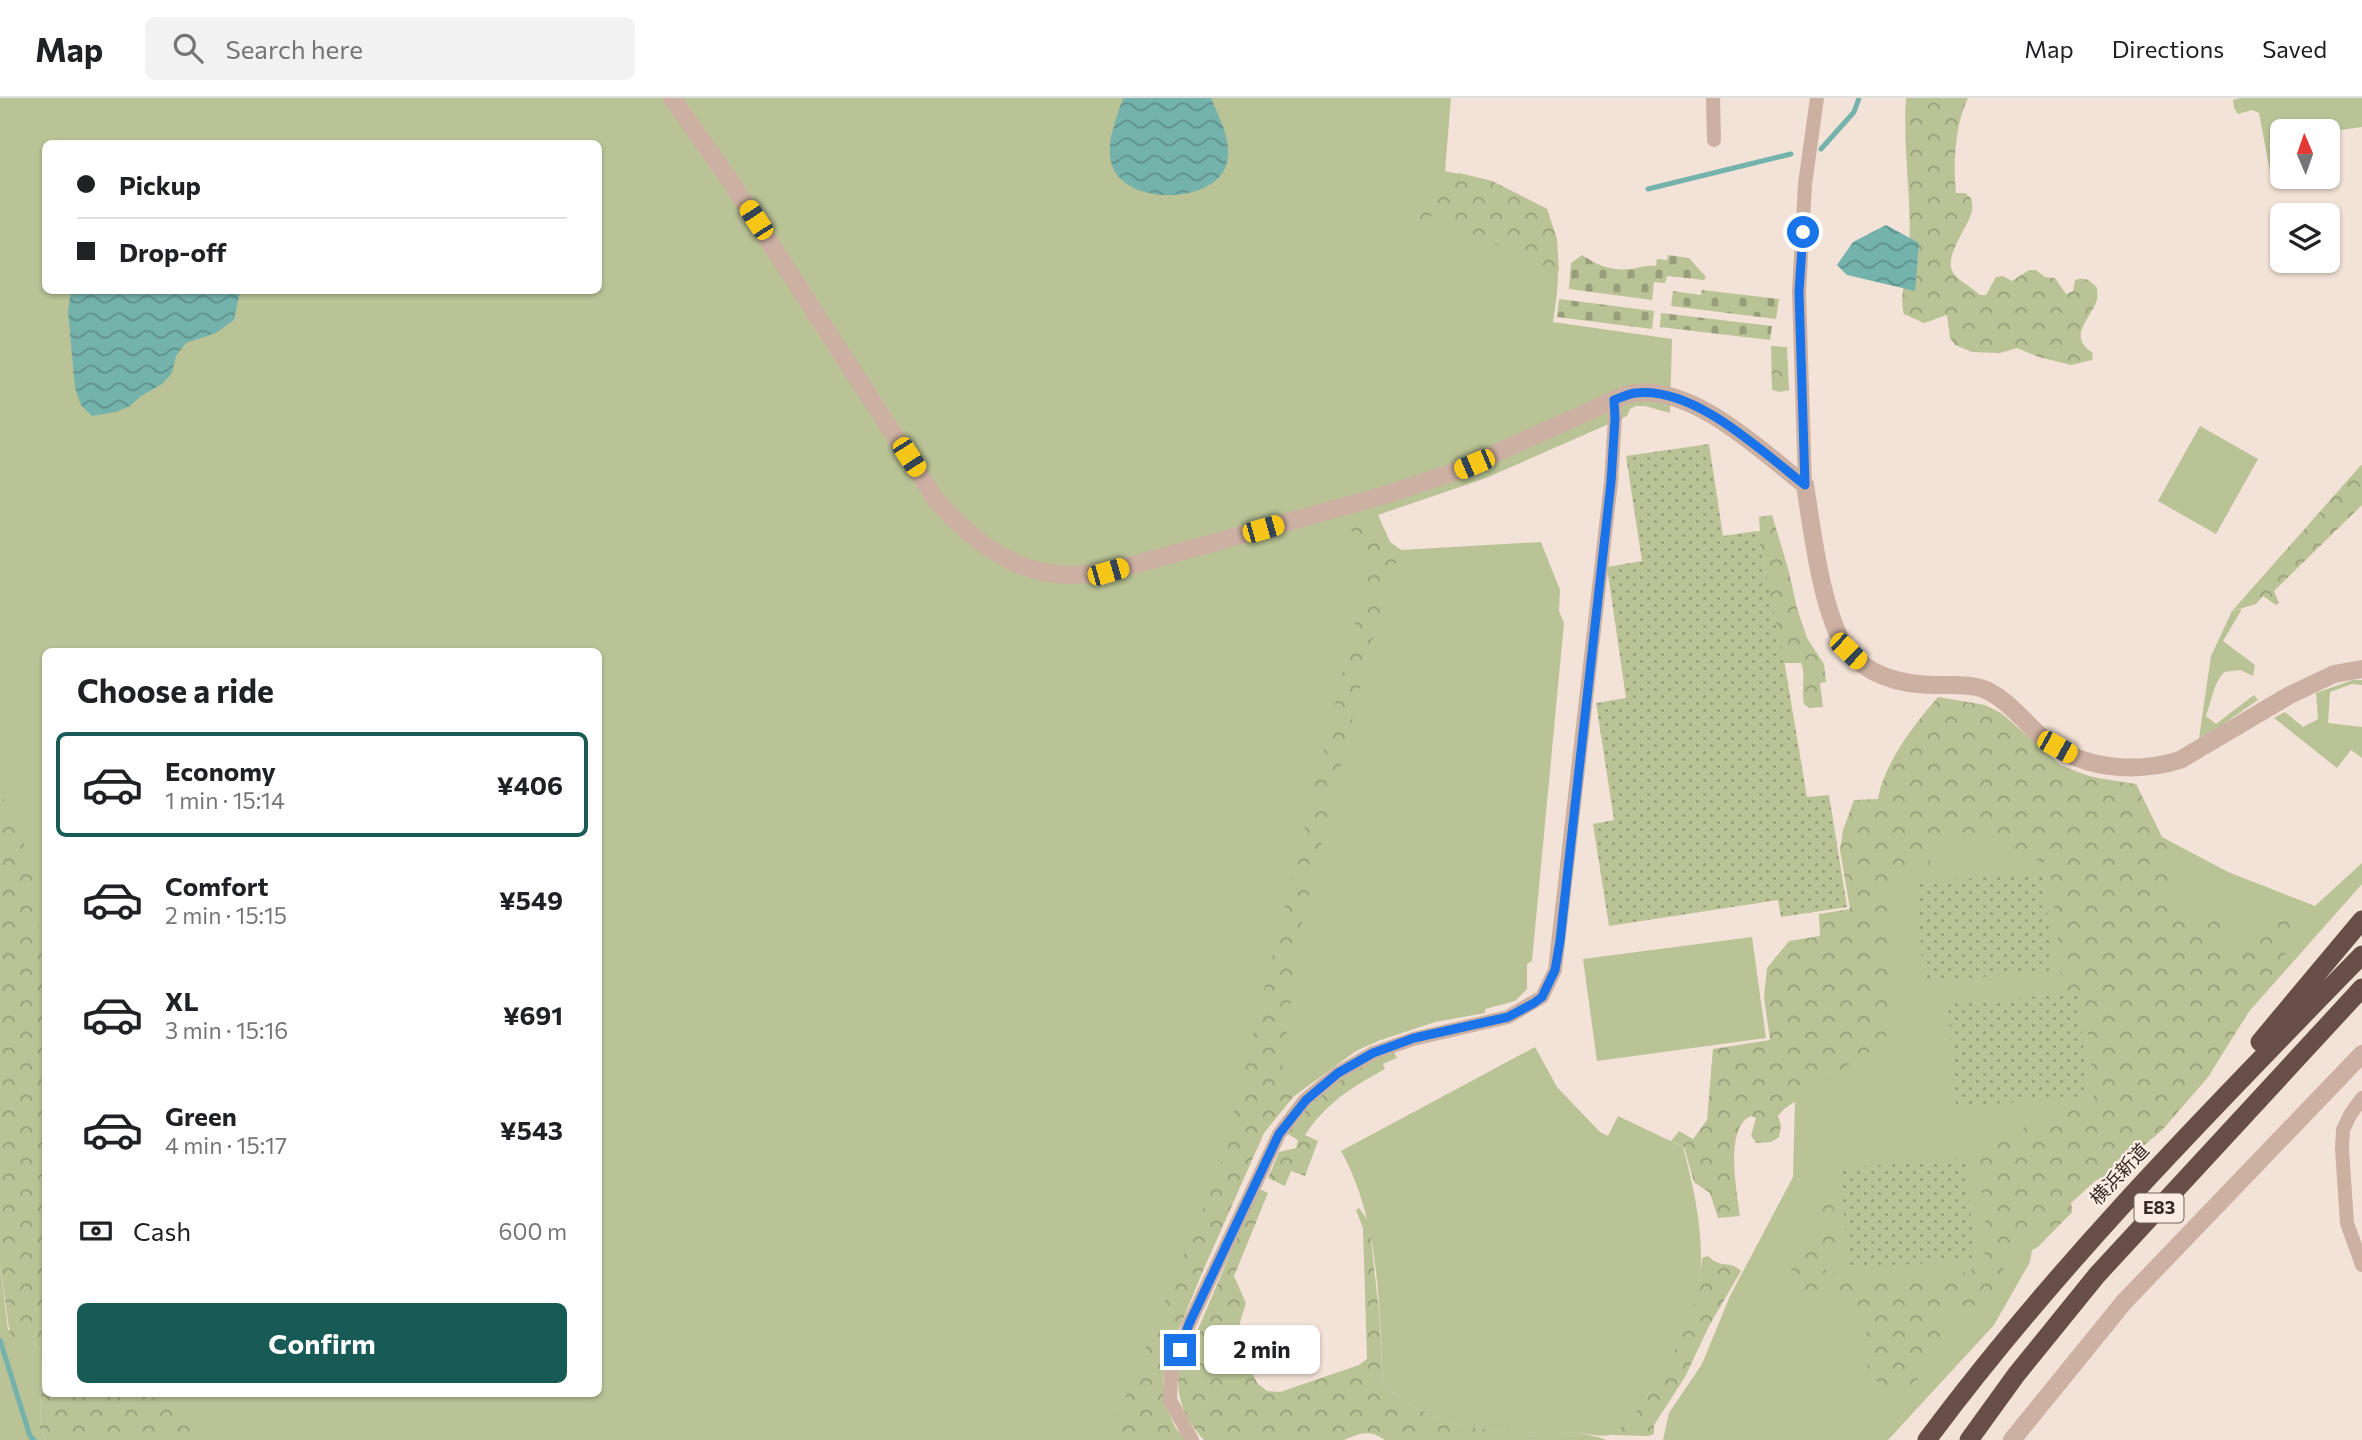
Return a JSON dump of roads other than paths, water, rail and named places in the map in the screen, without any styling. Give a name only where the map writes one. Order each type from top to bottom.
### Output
[{"type":"highway","points":[[2173,1149],[2362,920]]},
{"type":"highway","name":"横浜新道","points":[[1927,1440],[1961,1394],[2085,1244],[2173,1149],[2362,955]]},
{"type":"highway","name":"E83","points":[[1969,1440],[2016,1375],[2097,1275],[2362,988]]},
{"type":"street","points":[[672,98],[727,176],[936,500],[961,528],[989,550],[1027,568],[1068,575],[1108,572],[1392,493],[1503,452],[1614,400],[1635,393],[1657,394],[1701,408],[1725,422],[1805,485]]},
{"type":"street","points":[[1713,98],[1714,140]]},
{"type":"street","points":[[1817,98],[1805,184],[1799,292],[1805,485],[1832,622],[1848,651],[1874,673],[1890,679],[1905,683],[1981,688],[2001,699],[2044,738],[2078,759],[2121,767],[2163,765],[2180,760],[2288,696],[2334,674],[2362,669]]},
{"type":"street","points":[[1192,1440],[1170,1401],[1171,1376],[1189,1324],[1279,1134],[1306,1100],[1338,1073],[1373,1053],[1413,1039],[1508,1017],[1542,997],[1555,970],[1611,482],[1614,400]]},
{"type":"street","points":[[2012,1440],[2124,1302],[2362,1054]]},
{"type":"street","points":[[2362,1098],[2343,1130],[2342,1149],[2347,1223],[2362,1265]]},
{"type":"water","points":[[1123,98],[1211,98],[1228,148],[1226,166],[1217,179],[1204,188],[1167,195],[1148,193],[1131,187],[1118,176],[1111,162],[1110,146]]},
{"type":"water","points":[[1886,225],[1919,243],[1915,291],[1847,275],[1837,265],[1853,242]]},
{"type":"water","points":[[70,294],[239,294],[234,320],[216,333],[186,343],[176,356],[172,373],[162,384],[130,406],[116,412],[92,416],[81,405],[75,388],[68,311]]},
{"type":"waterway","points":[[1821,149],[1854,112],[1859,98]]},
{"type":"waterway","points":[[1648,189],[1791,154]]},
{"type":"waterway","points":[[0,1340],[30,1436],[34,1440]]}]
